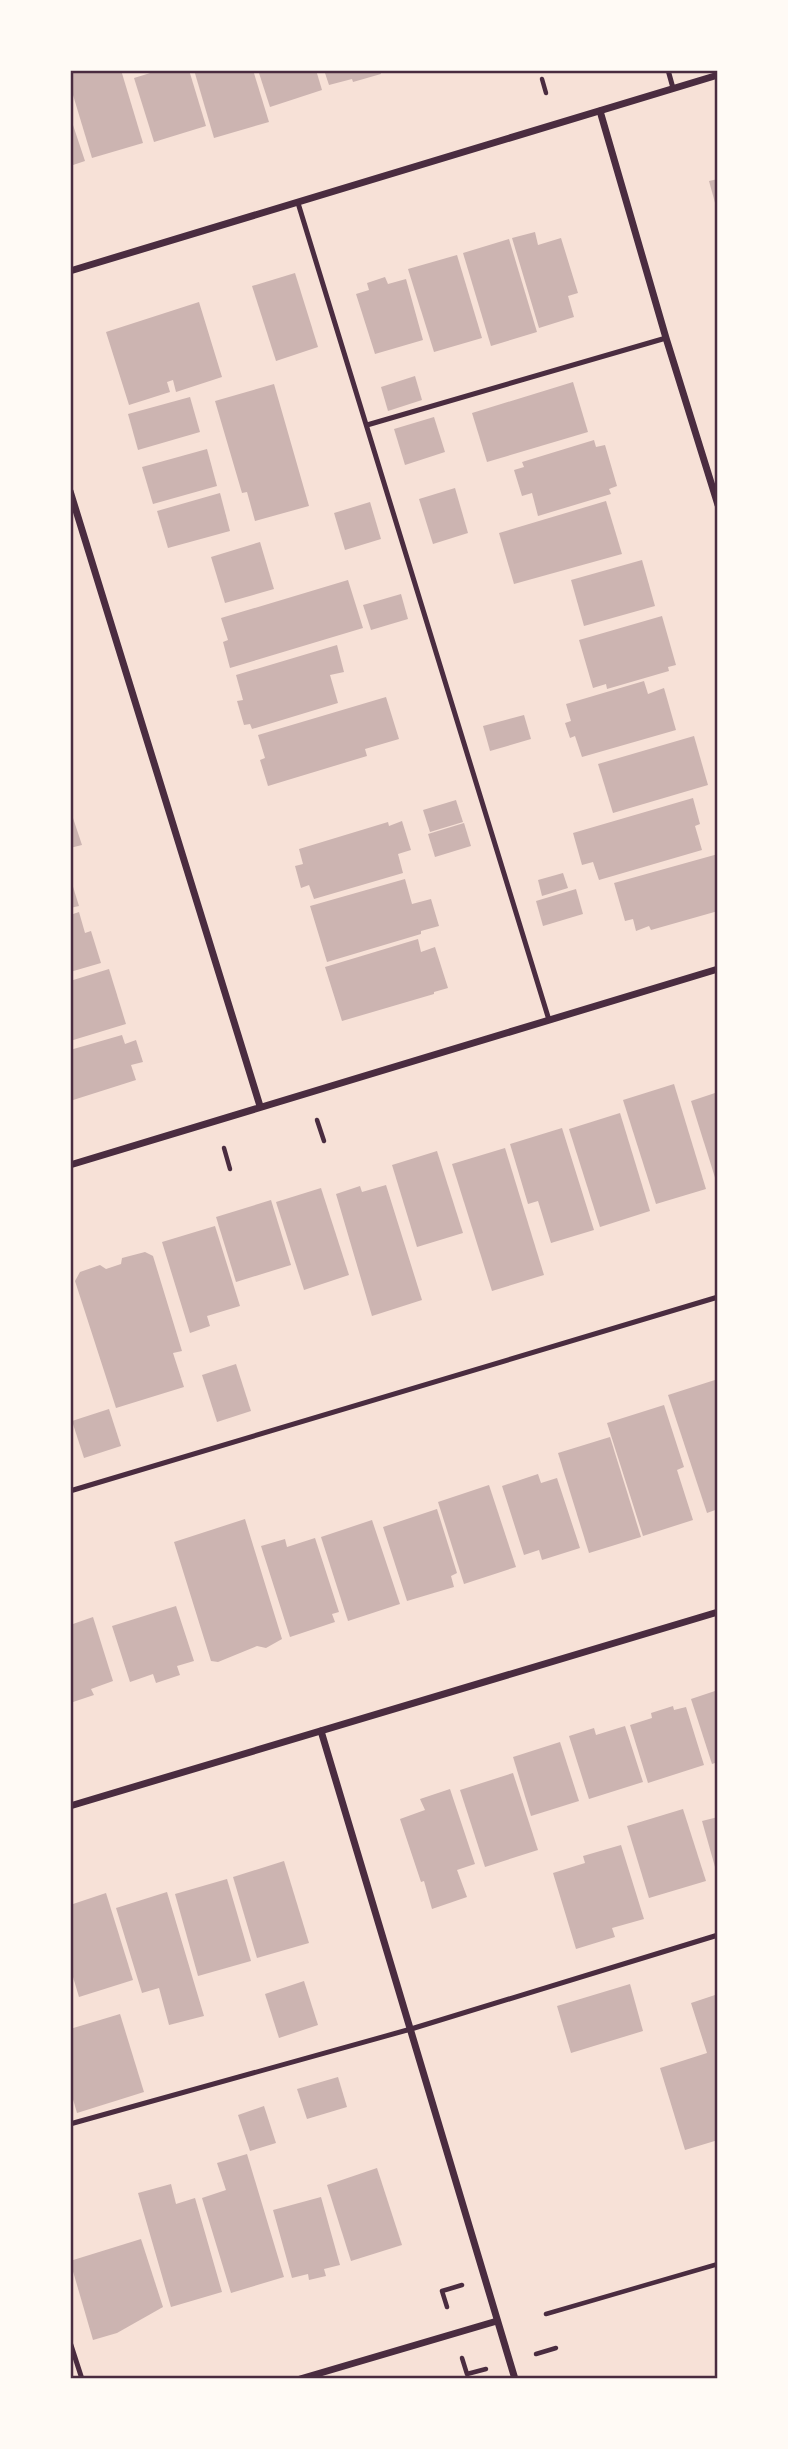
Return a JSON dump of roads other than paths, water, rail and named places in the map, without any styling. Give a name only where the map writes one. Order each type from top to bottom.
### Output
[{"type":"street","points":[[70,271],[718,75]]},
{"type":"street","points":[[600,111],[718,505]]},
{"type":"street","points":[[70,491],[260,1107]]},
{"type":"street","points":[[70,1165],[718,969]]},
{"type":"street","points":[[70,1806],[718,1612]]},
{"type":"street","points":[[321,1731],[515,2379]]},
{"type":"street","points":[[300,2379],[497,2321]]},
{"type":"lane","points":[[667,70],[673,88]]},
{"type":"lane","points":[[298,203],[549,1020]]},
{"type":"lane","points":[[367,425],[666,338]]},
{"type":"lane","points":[[70,1491],[718,1297]]},
{"type":"lane","points":[[70,2124],[411,2029],[718,1935]]},
{"type":"lane","points":[[70,2342],[82,2379]]}]
